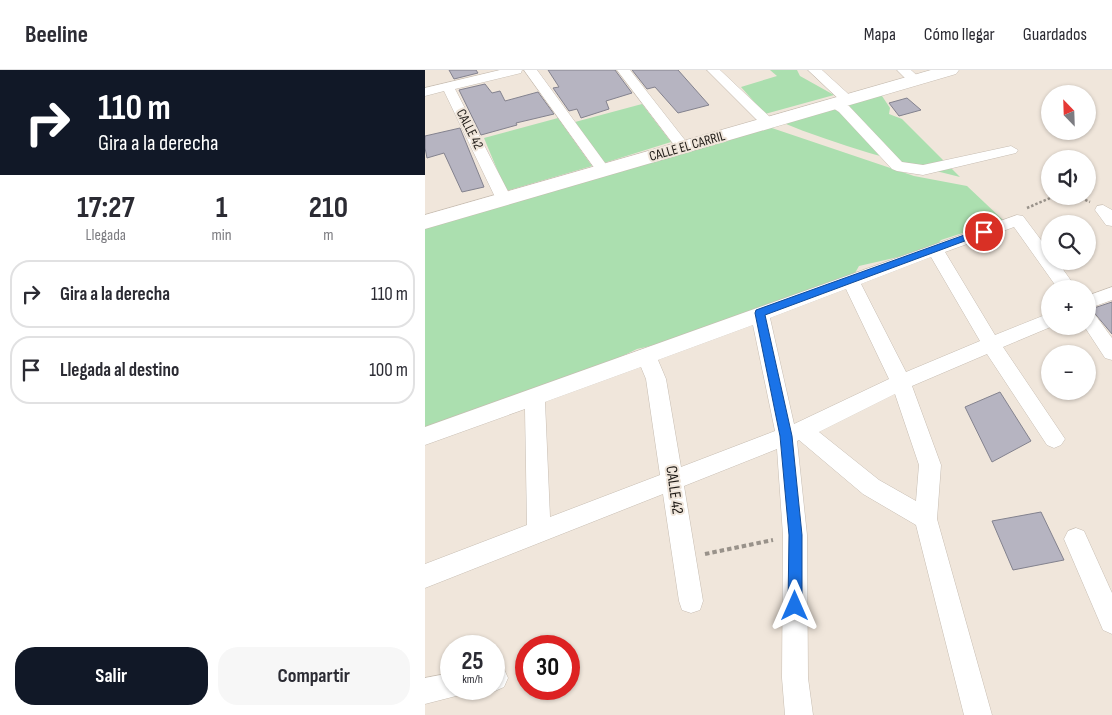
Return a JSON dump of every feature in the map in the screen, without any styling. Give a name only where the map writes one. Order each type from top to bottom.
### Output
[{"type":"main road","name":"CALLE EL CARRIL","points":[[425,222],[841,102],[909,75],[950,70]]},
{"type":"street","points":[[425,92],[515,70]]},
{"type":"street","points":[[530,70],[603,170]]},
{"type":"street","points":[[623,70],[683,147]]},
{"type":"street","points":[[713,70],[768,122]]},
{"type":"street","points":[[815,70],[841,102],[844,109],[897,166],[923,170],[1011,150]]},
{"type":"street","name":"CALLE 42","points":[[448,87],[504,199]]},
{"type":"street","points":[[425,436],[535,398],[760,313],[1017,220],[1061,280]]},
{"type":"street","points":[[935,249],[992,346],[1054,439]]},
{"type":"street","points":[[851,281],[901,382],[930,466],[926,519],[978,715]]},
{"type":"street","points":[[1096,299],[1112,293]]},
{"type":"street","points":[[760,313],[794,433],[795,678],[799,715]]},
{"type":"street","points":[[425,576],[794,433],[901,382],[992,346],[1041,324]]},
{"type":"street","points":[[1096,330],[1112,353]]},
{"type":"street","name":"CALLE 42","points":[[647,356],[655,379],[673,480],[683,559],[691,601]]},
{"type":"street","points":[[535,398],[539,531]]},
{"type":"street","points":[[794,433],[871,486],[926,519]]},
{"type":"street","points":[[1076,539],[1112,621]]},
{"type":"street","points":[[425,691],[440,688]]},
{"type":"path","points":[[1017,220],[1027,208],[1041,202]]},
{"type":"path","points":[[683,559],[795,535]]},
{"type":"green space","points":[[770,70],[797,70],[800,76],[834,95],[765,114],[741,87],[777,76]]},
{"type":"green space","points":[[880,93],[890,108],[889,114],[902,119],[960,177],[869,153],[781,122]]},
{"type":"green space","points":[[642,104],[671,142],[604,163],[575,122]]},
{"type":"green space","points":[[558,118],[592,166],[506,191],[484,138]]},
{"type":"green space","points":[[763,125],[914,176],[967,186],[1003,220],[941,240],[933,249],[859,266],[851,280],[673,341],[637,349],[594,370],[425,438],[425,224]]},
{"type":"building","points":[[449,70],[476,70],[478,73],[454,79]]},
{"type":"building","points":[[548,70],[615,70],[632,93],[606,101],[609,109],[581,118],[577,109],[569,111],[553,88],[559,87]]},
{"type":"building","points":[[632,70],[678,70],[709,105],[678,113],[655,87],[647,89]]},
{"type":"building","points":[[485,84],[492,93],[500,91],[505,101],[538,92],[554,114],[516,123],[517,125],[481,135],[459,90]]},
{"type":"building","points":[[907,98],[921,110],[899,116],[889,103]]},
{"type":"building","points":[[460,128],[484,187],[462,192],[444,153],[427,158],[425,148],[425,136]]},
{"type":"building","points":[[1112,302],[1112,334],[1096,315],[1096,307]]},
{"type":"building","points":[[1000,392],[1031,441],[992,462],[965,407]]},
{"type":"building","points":[[1041,512],[1064,560],[1013,570],[992,521]]},
{"type":"route","points":[[795,606],[795,535],[786,436],[760,313],[984,232]]}]
